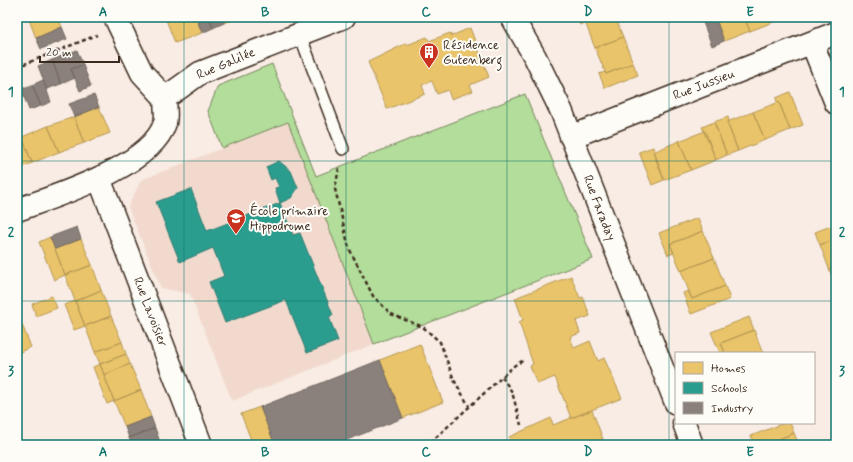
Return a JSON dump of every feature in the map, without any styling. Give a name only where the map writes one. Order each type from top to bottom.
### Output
[{"type":"street","name":"Rue Galilée","points":[[165,98],[200,73],[344,17]]},
{"type":"street","name":"Rue Faraday","points":[[512,17],[535,57],[561,110],[675,400]]},
{"type":"street","points":[[17,210],[99,178],[130,162],[148,146],[165,123],[165,98],[142,73],[117,22]]},
{"type":"street","name":"Rue Jussieu","points":[[571,137],[836,33]]},
{"type":"street","points":[[812,43],[836,103]]},
{"type":"street","name":"Rue Lavoisier","points":[[99,178],[201,445]]},
{"type":"street","points":[[684,424],[692,445]]},
{"type":"lane","points":[[300,35],[343,150]]},
{"type":"path","points":[[17,67],[117,22]]},
{"type":"path","points":[[343,150],[335,189],[349,248],[373,296],[391,314],[423,327],[440,342],[454,380],[469,406]]},
{"type":"path","points":[[424,445],[433,440],[515,364],[524,360]]},
{"type":"path","points":[[502,377],[512,392],[521,425]]},
{"type":"shaded area","name":"École primaire Hippodrome","points":[[288,122],[374,344],[232,401],[190,294],[161,288],[128,207],[141,180]]},
{"type":"green space","points":[[272,64],[316,176],[525,94],[593,259],[374,344],[288,122],[222,148],[208,111],[218,86]]},
{"type":"building: Homes","points":[[28,17],[58,17],[62,27],[36,38]]},
{"type":"building: Homes","points":[[165,17],[196,17],[202,33],[175,43]]},
{"type":"building: Homes","points":[[222,17],[241,17],[224,23]]},
{"type":"building: Homes","points":[[576,17],[596,17],[580,25]]},
{"type":"building: Homes","points":[[596,17],[615,17],[623,37],[595,48],[585,22]]},
{"type":"building: Homes","points":[[715,17],[744,17],[750,31],[724,41]]},
{"type":"building: Homes","points":[[744,17],[774,17],[776,21],[750,31]]},
{"type":"building: Homes","name":"Résidence Gutenberg","points":[[470,28],[489,77],[470,85],[473,91],[451,99],[448,90],[437,94],[432,81],[422,85],[425,94],[387,109],[368,62],[407,43],[407,45],[427,37],[429,41],[450,33],[451,36]]},
{"type":"building: Homes","points":[[623,37],[633,63],[606,74],[595,48]]},
{"type":"building: Homes","points":[[633,63],[638,75],[605,88],[599,74],[605,72],[606,74]]},
{"type":"building: Homes","points":[[790,92],[803,125],[790,130],[776,98]]},
{"type":"building: Homes","points":[[779,102],[790,130],[765,140],[753,112]]},
{"type":"building: Homes","points":[[99,107],[110,133],[84,143],[74,117]]},
{"type":"building: Homes","points":[[753,112],[765,140],[738,151],[727,122]]},
{"type":"building: Homes","points":[[74,117],[84,143],[59,152],[48,126]]},
{"type":"building: Homes","points":[[728,117],[729,121],[727,122],[738,151],[727,155],[714,122]]},
{"type":"building: Homes","points":[[714,122],[727,155],[716,160],[702,127]]},
{"type":"building: Homes","points":[[48,126],[59,152],[32,163],[22,137]]},
{"type":"building: Homes","points":[[705,131],[716,160],[691,170],[679,141]]},
{"type":"building: Homes","points":[[22,137],[32,163],[17,169],[17,139]]},
{"type":"building: Homes","points":[[679,141],[691,170],[664,180],[653,152]]},
{"type":"building: Homes","points":[[653,147],[664,180],[652,185],[639,152]]},
{"type":"building: Homes","points":[[698,218],[703,231],[670,244],[674,253],[668,255],[659,233]]},
{"type":"building: Homes","points":[[836,224],[836,239],[820,245],[815,232]]},
{"type":"building: Homes","points":[[703,231],[714,258],[681,271],[670,244]]},
{"type":"building: Homes","points":[[50,237],[65,275],[54,280],[39,242]]},
{"type":"building: Homes","points":[[81,239],[92,265],[65,275],[55,249]]},
{"type":"building: Homes","points":[[836,239],[836,268],[830,271],[820,245]]},
{"type":"building: Homes","points":[[714,258],[725,286],[692,299],[681,271]]},
{"type":"building: Homes","points":[[92,265],[101,290],[75,301],[65,275]]},
{"type":"building: Homes","points":[[836,268],[836,286],[830,271]]},
{"type":"building: Homes","points":[[571,276],[580,298],[583,297],[590,316],[576,321],[580,333],[570,337],[574,348],[590,341],[598,361],[604,358],[622,398],[571,418],[555,377],[537,384],[530,366],[533,364],[519,322],[523,320],[515,298]]},
{"type":"building: Homes","points":[[725,286],[730,299],[691,314],[683,293],[688,291],[692,299]]},
{"type":"building: Homes","points":[[101,290],[111,316],[85,326],[75,301]]},
{"type":"building: Homes","points":[[52,296],[57,308],[36,316],[32,304]]},
{"type":"building: Homes","points":[[75,301],[85,326],[74,330],[64,305]]},
{"type":"building: Homes","points":[[111,316],[122,342],[95,352],[85,326]]},
{"type":"building: Homes","points":[[749,317],[754,330],[721,343],[725,352],[720,352],[711,332]]},
{"type":"building: Homes","points":[[21,322],[31,347],[18,353],[17,323]]},
{"type":"building: Homes","points":[[754,330],[763,352],[725,352],[721,343]]},
{"type":"building: Homes","points":[[122,342],[126,354],[100,364],[95,352]]},
{"type":"building: Homes","points":[[420,344],[443,402],[403,418],[380,360]]},
{"type":"building: Homes","points":[[126,354],[130,364],[104,375],[100,364]]},
{"type":"building: Homes","points":[[100,364],[114,401],[107,404],[93,367]]},
{"type":"building: Homes","points":[[130,364],[141,390],[114,401],[104,375]]},
{"type":"building: Homes","points":[[141,390],[151,417],[125,427],[114,401]]},
{"type":"building: Homes","points":[[260,407],[275,445],[253,445],[241,414]]},
{"type":"building: Homes","points":[[592,410],[603,439],[587,445],[512,445],[509,437],[551,418],[553,425]]},
{"type":"building: Homes","points":[[781,424],[790,424],[794,433],[764,445],[755,445],[751,436]]},
{"type":"building: Homes","points":[[794,433],[799,445],[764,445]]},
{"type":"building: Homes","points":[[159,439],[162,445],[142,445]]},
{"type":"building: Schools","points":[[279,161],[291,171],[298,188],[291,198],[280,203],[275,188],[279,187],[275,178],[271,180],[266,167]]},
{"type":"building: Schools","points":[[191,189],[207,231],[280,203],[293,235],[300,233],[333,315],[329,317],[338,341],[307,353],[286,300],[225,323],[209,282],[224,276],[213,248],[180,262],[156,202]]},
{"type":"building: Industry","points":[[196,17],[209,17],[213,28],[202,33]]},
{"type":"building: Industry","points":[[209,17],[222,17],[224,23],[213,28]]},
{"type":"building: Industry","points":[[715,17],[724,41],[712,46],[702,20]]},
{"type":"building: Industry","points":[[62,27],[67,39],[41,49],[36,38]]},
{"type":"building: Industry","points":[[77,50],[83,65],[71,69],[75,78],[61,84],[52,60]]},
{"type":"building: Industry","points":[[52,60],[61,84],[47,89],[38,66]]},
{"type":"building: Industry","points":[[83,65],[91,86],[80,91],[71,69]]},
{"type":"building: Industry","points":[[43,80],[51,102],[41,106],[32,85]]},
{"type":"building: Industry","points":[[32,85],[41,106],[29,110],[21,89]]},
{"type":"building: Industry","points":[[94,95],[99,107],[74,117],[69,104]]},
{"type":"building: Industry","points":[[77,227],[81,239],[55,249],[50,237]]},
{"type":"building: Industry","points":[[380,360],[403,418],[334,445],[275,445],[260,407]]},
{"type":"building: Industry","points":[[151,417],[155,428],[129,438],[125,427]]},
{"type":"building: Industry","points":[[155,428],[159,439],[142,445],[132,445],[129,438]]},
{"type":"place","name":"Résidence Gutenberg","points":[[429,69]]},
{"type":"place","name":"École primaire Hippodrome","points":[[236,235]]}]
